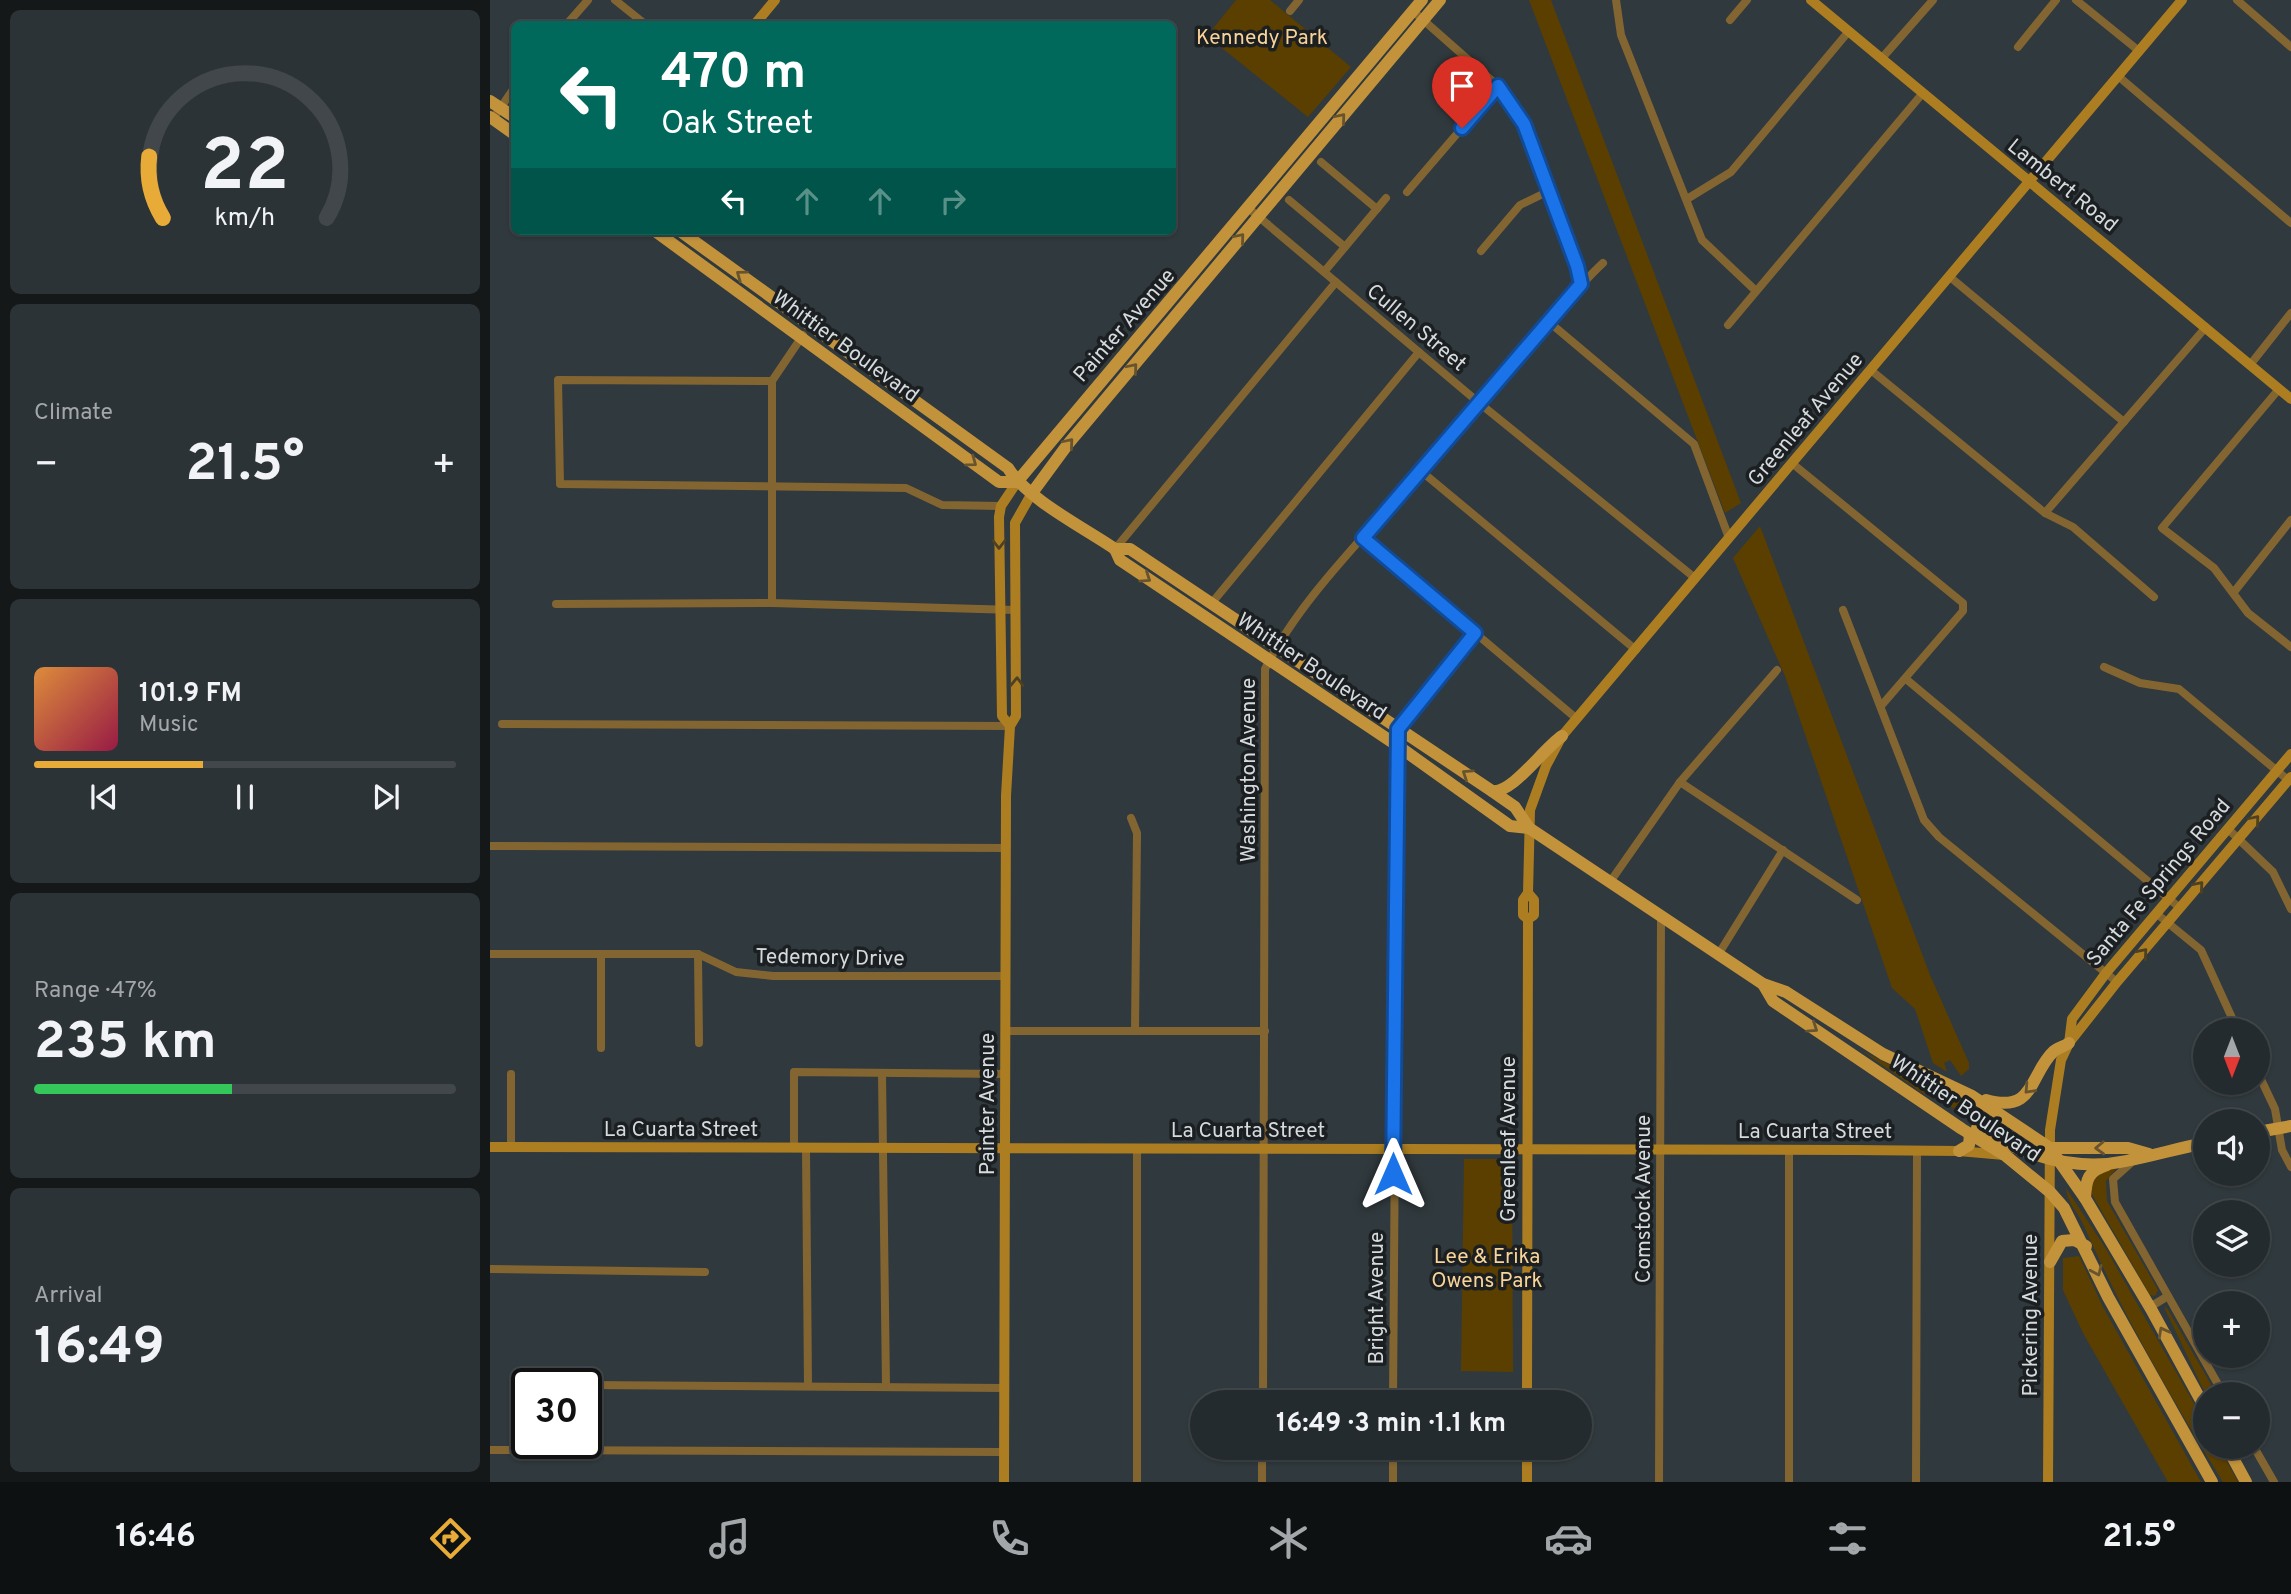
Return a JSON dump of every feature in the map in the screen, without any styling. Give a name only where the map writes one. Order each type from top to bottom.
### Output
[{"type":"main road","name":"Painter Avenue","points":[[1017,482],[1422,0]]},
{"type":"main road","name":"Painter Avenue","points":[[1032,493],[1057,457],[1440,0]]},
{"type":"main road","points":[[495,104],[511,115]]},
{"type":"main road","points":[[491,118],[511,132]]},
{"type":"main road","name":"Whittier Boulevard","points":[[661,235],[999,482],[1017,482]]},
{"type":"main road","name":"Whittier Boulevard","points":[[686,235],[1008,468],[1017,482],[1115,549],[1120,560],[1398,746],[1510,826],[1529,828]]},
{"type":"main road","points":[[1202,284],[1201,274],[1220,251],[1220,241]]},
{"type":"main road","name":"Whittier Boulevard","points":[[1115,549],[1130,549],[1492,791],[1515,807],[1529,828],[1717,955],[1763,984],[1786,992],[1883,1054],[1972,1096],[2053,1156],[2085,1198],[2193,1386]]},
{"type":"main road","points":[[1492,791],[1503,791],[1512,786],[1545,748],[1562,736]]},
{"type":"main road","name":"Whittier Boulevard","points":[[1763,984],[1773,1001],[1956,1123],[1973,1131],[2050,1192],[2064,1208],[2086,1246],[2108,1297],[2212,1482]]},
{"type":"main road","points":[[1972,1096],[2006,1103],[2025,1095],[2055,1050],[2069,1044]]},
{"type":"main road","points":[[1959,1151],[1969,1144],[1973,1131],[1986,1129],[2053,1156],[2115,1163]]},
{"type":"main road","points":[[2085,1198],[2088,1175],[2095,1169],[2193,1146]]},
{"type":"main road","points":[[2053,1156],[2128,1148],[2143,1156]]},
{"type":"main road","points":[[2050,1262],[2062,1241],[2074,1240],[2086,1246]]},
{"type":"main road","points":[[2234,1459],[2246,1482]]},
{"type":"street","points":[[570,21],[588,0]]},
{"type":"street","points":[[615,0],[641,21]]},
{"type":"street","points":[[758,21],[775,0]]},
{"type":"street","points":[[1290,11],[1299,0]]},
{"type":"street","points":[[1616,0],[1621,35],[1702,240],[1756,291]]},
{"type":"street","points":[[1730,20],[1747,0]]},
{"type":"street","name":"Lambert Road","points":[[1811,0],[2029,184],[2291,399]]},
{"type":"street","points":[[1882,58],[1933,0]]},
{"type":"street","points":[[2018,47],[2056,0]]},
{"type":"street","points":[[2076,0],[2139,51]]},
{"type":"street","name":"Greenleaf Avenue","points":[[1527,1390],[1528,919],[1534,915],[1534,900],[1528,893],[1529,828],[1535,793],[1562,736],[2182,0]]},
{"type":"street","points":[[2237,0],[2291,47]]},
{"type":"street","points":[[1413,11],[1498,86],[1524,124],[1581,284]]},
{"type":"street","points":[[1687,199],[1731,172],[1849,31]]},
{"type":"street","points":[[2118,76],[2291,223]]},
{"type":"street","points":[[1408,192],[1498,86]]},
{"type":"street","points":[[491,118],[495,104],[511,91]]},
{"type":"street","points":[[1728,325],[1922,94]]},
{"type":"street","points":[[1321,162],[1377,209]]},
{"type":"street","points":[[1481,251],[1521,205],[1549,191]]},
{"type":"street","points":[[1324,272],[1386,198]]},
{"type":"street","points":[[1289,200],[1345,247]]},
{"type":"street","name":"Cullen Street","points":[[1247,207],[1478,402],[1695,578]]},
{"type":"street","name":"Washington Avenue","points":[[1263,1390],[1265,669],[1276,647],[1363,538],[1581,284],[1604,262]]},
{"type":"street","points":[[1950,277],[2124,422]]},
{"type":"street","points":[[1115,549],[1336,282]]},
{"type":"street","points":[[2250,365],[2291,313]]},
{"type":"street","points":[[1549,322],[1695,444],[1729,538]]},
{"type":"street","points":[[772,603],[772,381],[810,325]]},
{"type":"street","points":[[2045,513],[2206,327]]},
{"type":"street","points":[[1211,604],[1419,352]]},
{"type":"street","points":[[1872,371],[2045,513],[2073,527],[2154,597]]},
{"type":"street","points":[[772,381],[558,380],[560,484],[906,488],[942,505],[1001,506]]},
{"type":"street","points":[[2279,389],[2162,528],[2214,568],[2248,613],[2291,647]]},
{"type":"street","points":[[1793,464],[1963,603],[1963,611],[1881,706]]},
{"type":"street","points":[[1421,471],[1636,650]]},
{"type":"street","name":"Painter Avenue","points":[[1010,726],[1002,716],[1001,506],[1017,482]]},
{"type":"street","name":"Painter Avenue","points":[[1004,1482],[1006,848],[1010,726],[1016,716],[1015,523],[1032,493]]},
{"type":"street","points":[[2234,592],[2291,520]]},
{"type":"street","points":[[1363,538],[1577,719]]},
{"type":"street","points":[[556,604],[772,603],[1015,610]]},
{"type":"street","points":[[1843,610],[1924,820],[1939,837],[2117,982]]},
{"type":"street","points":[[1398,729],[1475,633]]},
{"type":"street","points":[[2104,667],[2140,683],[2179,689],[2290,778]]},
{"type":"street","points":[[1610,882],[1681,782],[1777,670]]},
{"type":"street","points":[[1906,679],[2180,908]]},
{"type":"street","points":[[502,724],[1010,726]]},
{"type":"street","name":"Bright Avenue","points":[[1393,1390],[1398,729]]},
{"type":"street","name":"Santa Fe Springs Road","points":[[2053,1156],[2057,1078],[2069,1044],[2072,1019],[2106,973],[2291,754]]},
{"type":"street","name":"Santa Fe Springs Road","points":[[2069,1044],[2117,982],[2290,778]]},
{"type":"street","points":[[1681,782],[1857,900]]},
{"type":"street","points":[[1131,818],[1137,833],[1135,1031]]},
{"type":"street","points":[[2228,829],[2273,872],[2291,909]]},
{"type":"street","points":[[490,846],[1006,848]]},
{"type":"street","points":[[1717,955],[1783,850]]},
{"type":"street","points":[[2157,914],[2201,950],[2232,1018]]},
{"type":"street","name":"Comstock Avenue","points":[[1659,1482],[1661,917]]},
{"type":"street","name":"Tedemory Drive","points":[[490,954],[698,954],[746,974],[1006,976]]},
{"type":"street","points":[[601,954],[601,1048]]},
{"type":"street","points":[[698,954],[698,1042]]},
{"type":"street","points":[[1006,1031],[1265,1031]]},
{"type":"street","points":[[793,1148],[794,1072],[1006,1074]]},
{"type":"street","points":[[882,1073],[886,1387]]},
{"type":"street","points":[[511,1074],[511,1148]]},
{"type":"street","points":[[2269,1096],[2284,1127],[2282,1150],[2291,1167]]},
{"type":"street","name":"La Cuarta Street","points":[[490,1147],[1917,1150],[2006,1156]]},
{"type":"street","points":[[806,1149],[808,1387]]},
{"type":"street","points":[[1137,1149],[1137,1482]]},
{"type":"street","points":[[1789,1150],[1789,1482]]},
{"type":"street","points":[[1916,1482],[1917,1150]]},
{"type":"street","name":"Pickering Avenue","points":[[2048,1482],[2050,1192],[2053,1156]]},
{"type":"street","points":[[2143,1156],[2113,1179],[2112,1194],[2217,1382]]},
{"type":"street","points":[[490,1269],[705,1272]]},
{"type":"street","points":[[2150,1307],[2168,1296]]},
{"type":"street","points":[[602,1385],[1005,1388]]},
{"type":"street","points":[[490,1450],[1004,1452]]},
{"type":"street","points":[[2261,1459],[2274,1482]]},
{"type":"street","points":[[1262,1460],[1262,1482]]},
{"type":"street","points":[[1393,1460],[1393,1482]]},
{"type":"street","points":[[1527,1460],[1527,1482]]},
{"type":"green space","name":"Kennedy Park","points":[[1236,0],[1270,0],[1351,67],[1308,117],[1207,36]]},
{"type":"green space","points":[[1529,0],[1551,0],[1741,503],[1725,513]]},
{"type":"green space","points":[[1760,526],[1930,975],[1969,1063],[1969,1069],[1961,1076],[1950,1060],[1944,1063],[1947,1072],[1933,1063],[1915,1009],[1892,988],[1785,676],[1733,558]]},
{"type":"green space","points":[[1862,1051],[1979,1109],[2019,1140],[1921,1092]]},
{"type":"green space","name":"Lee & Erika Owens Park","points":[[1464,1159],[1506,1159],[1512,1165],[1513,1372],[1461,1371]]},
{"type":"green space","points":[[2106,1169],[2116,1169],[2106,1181],[2107,1201],[2158,1290],[2155,1296],[2150,1295],[2090,1191],[2093,1177]]},
{"type":"green space","points":[[2066,1188],[2106,1249],[2193,1402],[2193,1433],[2115,1292]]},
{"type":"green space","points":[[2079,1256],[2103,1307],[2201,1482],[2168,1482],[2083,1333],[2063,1290],[2063,1258]]},
{"type":"green space","points":[[2164,1307],[2193,1353],[2193,1368]]},
{"type":"green space","points":[[2193,1368],[2201,1368],[2210,1382],[2200,1382]]},
{"type":"green space","points":[[2209,1459],[2226,1459],[2238,1482],[2223,1482]]},
{"type":"route","points":[[1393,1174],[1398,729],[1475,633],[1363,538],[1581,284],[1577,266],[1524,124],[1498,86],[1462,128]]}]
